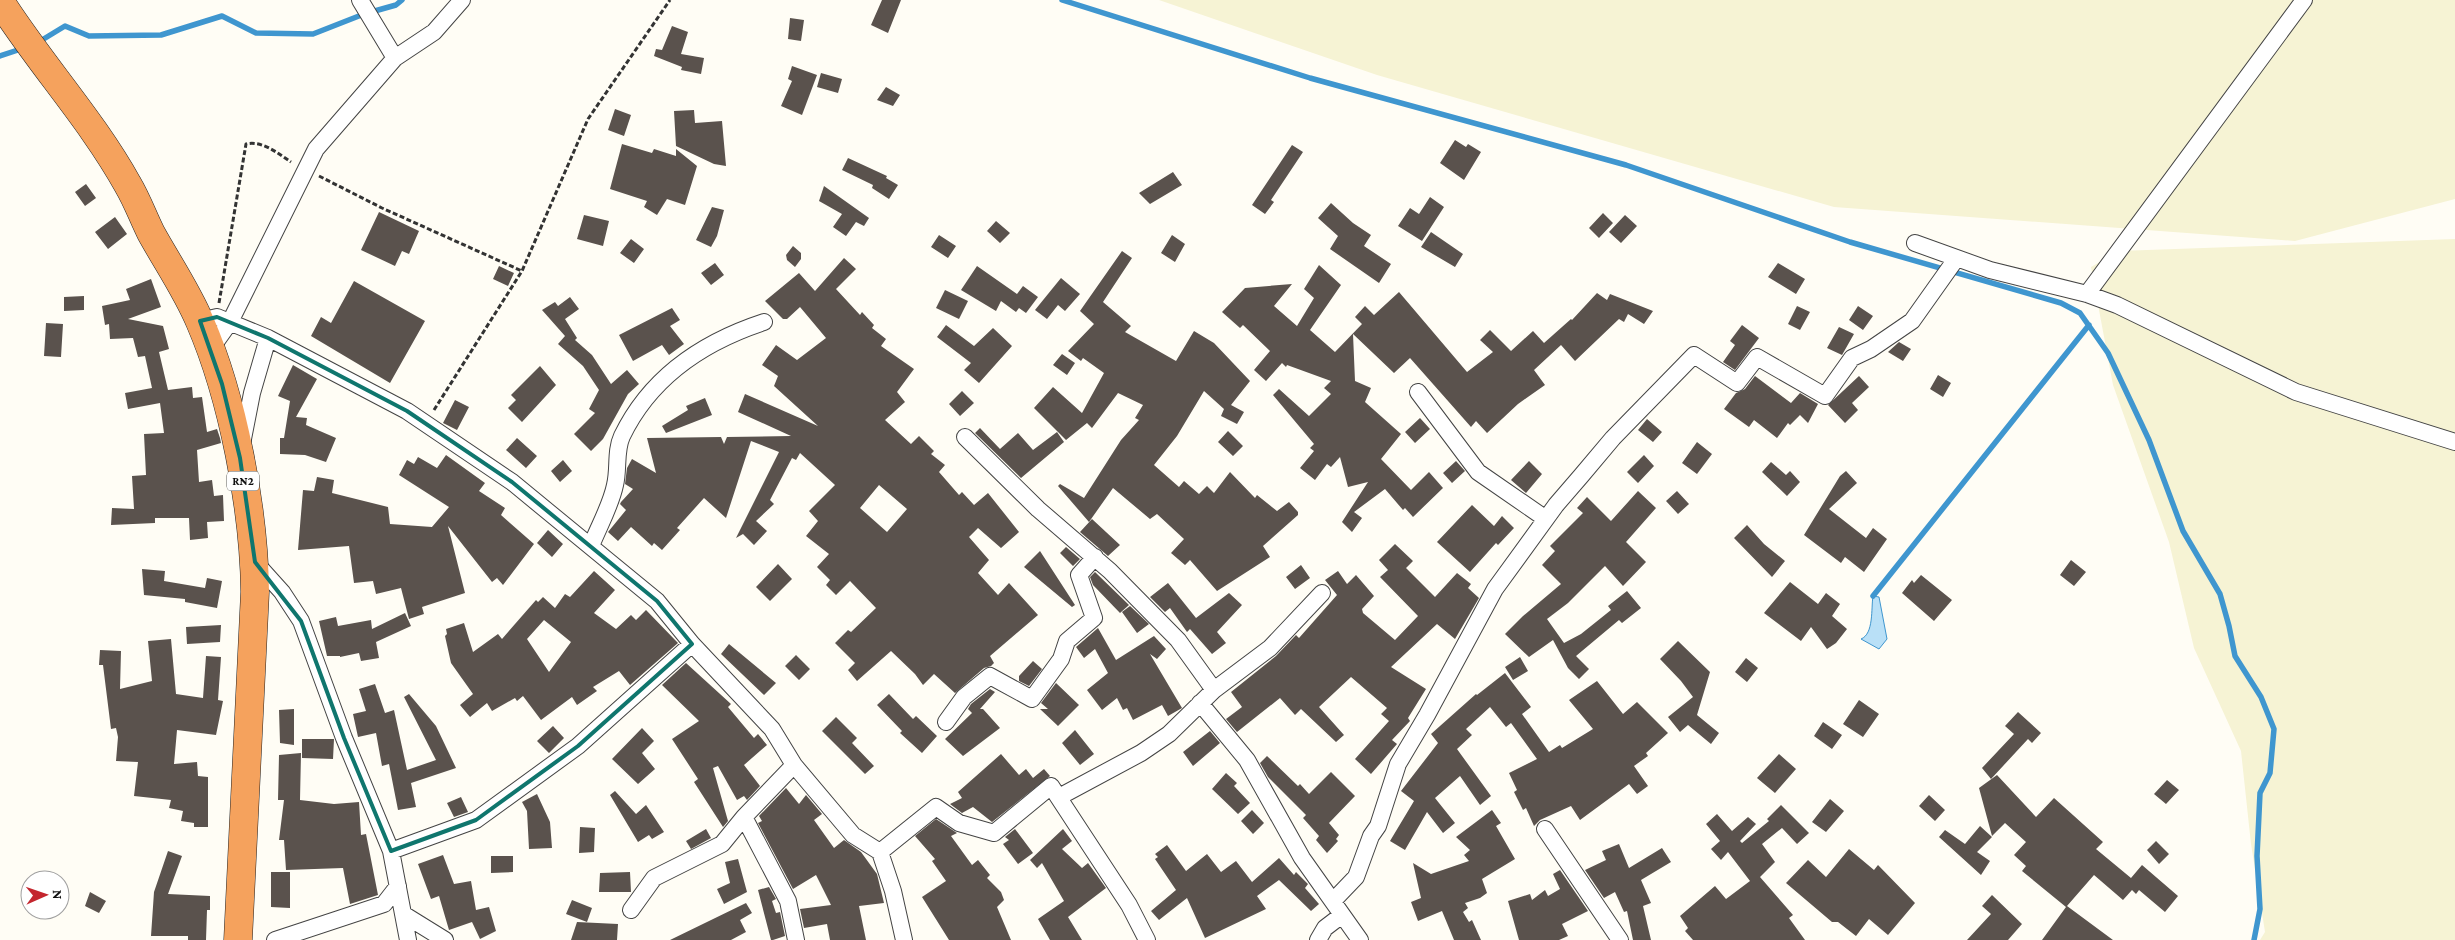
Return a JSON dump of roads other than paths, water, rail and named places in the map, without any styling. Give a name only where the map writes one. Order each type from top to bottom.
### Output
[{"type":"highway","name":"RN2","points":[[7,12],[128,184],[150,231],[216,320],[210,350],[222,384],[240,458],[254,562],[255,592],[238,940]]},
{"type":"street","points":[[360,0],[396,58]]},
{"type":"street","points":[[462,0],[434,32],[396,58],[316,149],[306,170],[216,320],[268,338],[407,411],[512,482],[657,601],[692,644],[772,729],[794,765],[853,834],[880,852],[893,891],[904,940]]},
{"type":"street","points":[[2087,294],[2304,0]]},
{"type":"street","points":[[1915,243],[1990,270],[2087,294],[2117,305],[2296,392],[2455,442]]},
{"type":"street","points":[[1333,901],[1356,877],[1372,836],[1378,826],[1398,764],[1428,715],[1495,589],[1546,519],[1613,438],[1694,355],[1737,383],[1757,357],[1825,396],[1852,358],[1872,348],[1912,321],[1956,259]]},
{"type":"street","points":[[591,546],[616,485],[621,437],[642,403],[668,372],[732,332],[764,322]]},
{"type":"street","points":[[240,458],[252,392],[268,338]]},
{"type":"street","points":[[1418,392],[1478,472],[1546,519]]},
{"type":"street","points":[[965,437],[1038,509],[1095,557],[1178,640],[1214,690]]},
{"type":"street","points":[[946,722],[964,696],[990,676],[1032,699],[1061,659],[1067,641],[1094,618],[1079,576],[1095,557]]},
{"type":"street","points":[[254,562],[282,592],[301,620],[344,738],[391,851],[408,940]]},
{"type":"street","points":[[1059,797],[1141,753],[1169,734],[1214,690],[1270,648],[1322,593]]},
{"type":"street","points":[[391,851],[476,820],[578,746],[692,644]]},
{"type":"street","points":[[1200,703],[1247,760],[1302,858],[1360,940]]},
{"type":"street","points":[[632,910],[654,878],[722,844],[744,817],[794,765]]},
{"type":"street","points":[[880,852],[936,807],[959,823],[994,833],[1051,786],[1129,905],[1147,940]]},
{"type":"street","points":[[744,817],[788,901],[796,940]]},
{"type":"street","points":[[1544,829],[1620,940]]},
{"type":"street","points":[[275,940],[384,904],[398,886]]},
{"type":"street","points":[[403,914],[445,940]]},
{"type":"street","points":[[1318,940],[1324,928],[1342,915]]},
{"type":"water","points":[[1873,596],[1879,597],[1887,639],[1879,649],[1861,639],[1868,632],[1870,626]]},
{"type":"waterway","points":[[37,43],[65,26],[89,36],[161,35],[222,16],[256,33],[313,34],[364,14],[396,5],[402,0]]},
{"type":"waterway","points":[[1062,0],[1310,78],[1626,165],[1850,242],[2061,303],[2080,313],[2108,353],[2149,440],[2183,531],[2220,594],[2235,656],[2261,697],[2274,729],[2270,773],[2260,793],[2257,856],[2260,909],[2254,940]]},
{"type":"waterway","points":[[0,56],[24,48]]},
{"type":"waterway","points":[[1873,596],[2089,325]]}]
